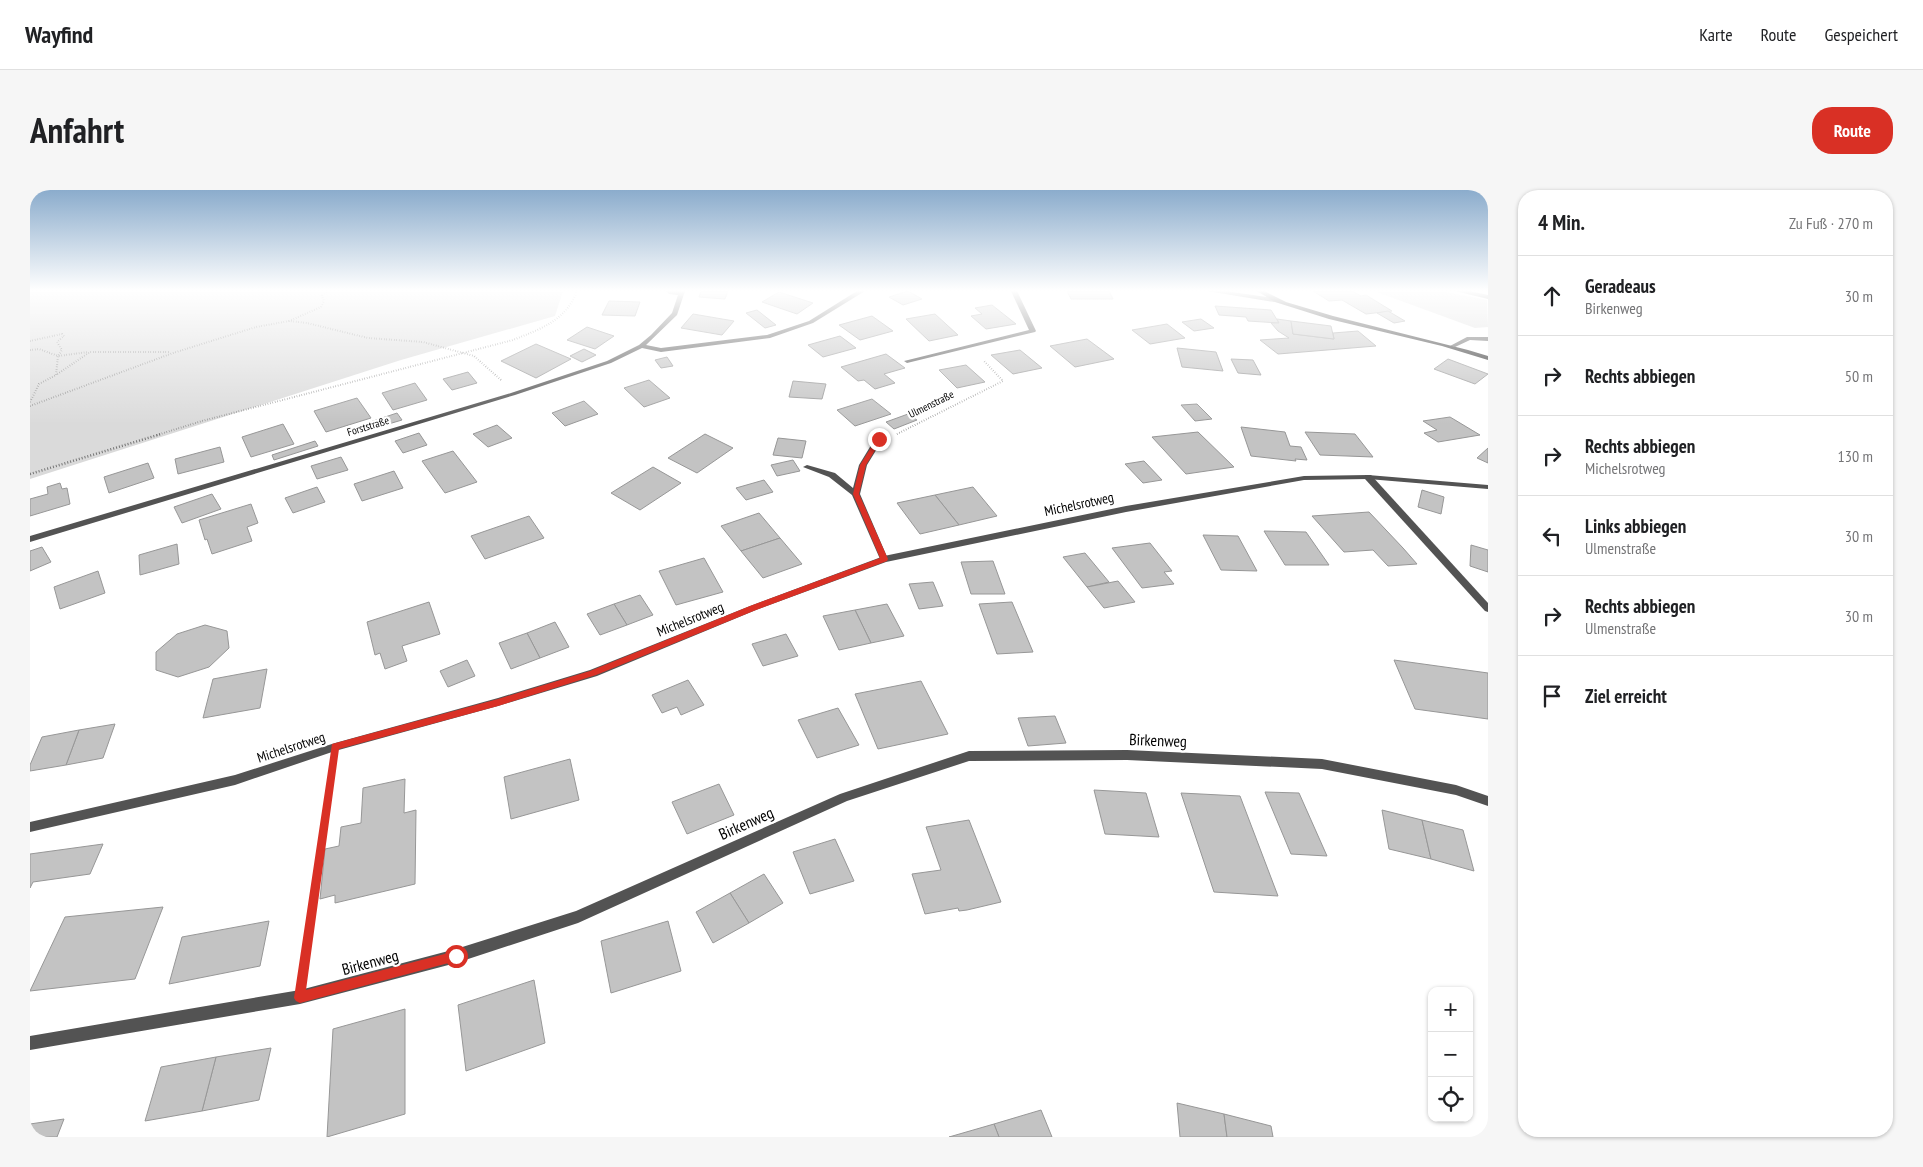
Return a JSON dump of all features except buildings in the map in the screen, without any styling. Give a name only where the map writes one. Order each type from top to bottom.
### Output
[{"type":"street","name":"Forststraße","points":[[30,538],[558,380],[608,362],[641,346],[652,335]]},
{"type":"street","points":[[641,346],[661,350],[773,335]]},
{"type":"street","points":[[907,361],[1015,335]]},
{"type":"street","points":[[1403,335],[1453,346],[1488,358]]},
{"type":"street","points":[[1453,346],[1469,338],[1488,339]]},
{"type":"street","points":[[856,494],[863,465],[879,439]]},
{"type":"street","points":[[807,467],[832,475],[856,494],[884,559]]},
{"type":"street","points":[[1368,476],[1488,609]]},
{"type":"street","name":"Michelsrotweg","points":[[30,827],[235,780],[335,747],[498,702],[593,673],[753,608],[884,559],[1154,504],[1304,478],[1368,476],[1488,487]]},
{"type":"street","name":"Birkenweg","points":[[30,1043],[300,998],[456,956],[578,917],[844,796],[969,756],[1127,755],[1322,764],[1456,790],[1488,801]]},
{"type":"path","points":[[30,341],[63,335]]},
{"type":"path","points":[[56,375],[58,356],[62,350],[57,342],[64,335]]},
{"type":"path","points":[[30,404],[173,352],[229,335]]},
{"type":"path","points":[[357,335],[368,338],[423,342],[463,352],[474,356],[505,384]]},
{"type":"path","points":[[30,474],[202,421],[513,340],[525,335]]},
{"type":"path","name":"Ulmenstraße","points":[[879,439],[897,434],[1003,381],[969,346]]},
{"type":"path","points":[[30,350],[39,349],[58,356],[90,352],[173,352]]},
{"type":"path","points":[[30,404],[39,384],[90,352]]},
{"type":"path","points":[[300,998],[335,747]]},
{"type":"shaded area","points":[[30,335],[488,335],[401,360],[30,479]]},
{"type":"route","points":[[456,956],[300,998],[335,747],[498,702],[593,673],[753,608],[884,559],[856,494],[863,465],[879,439]]}]
